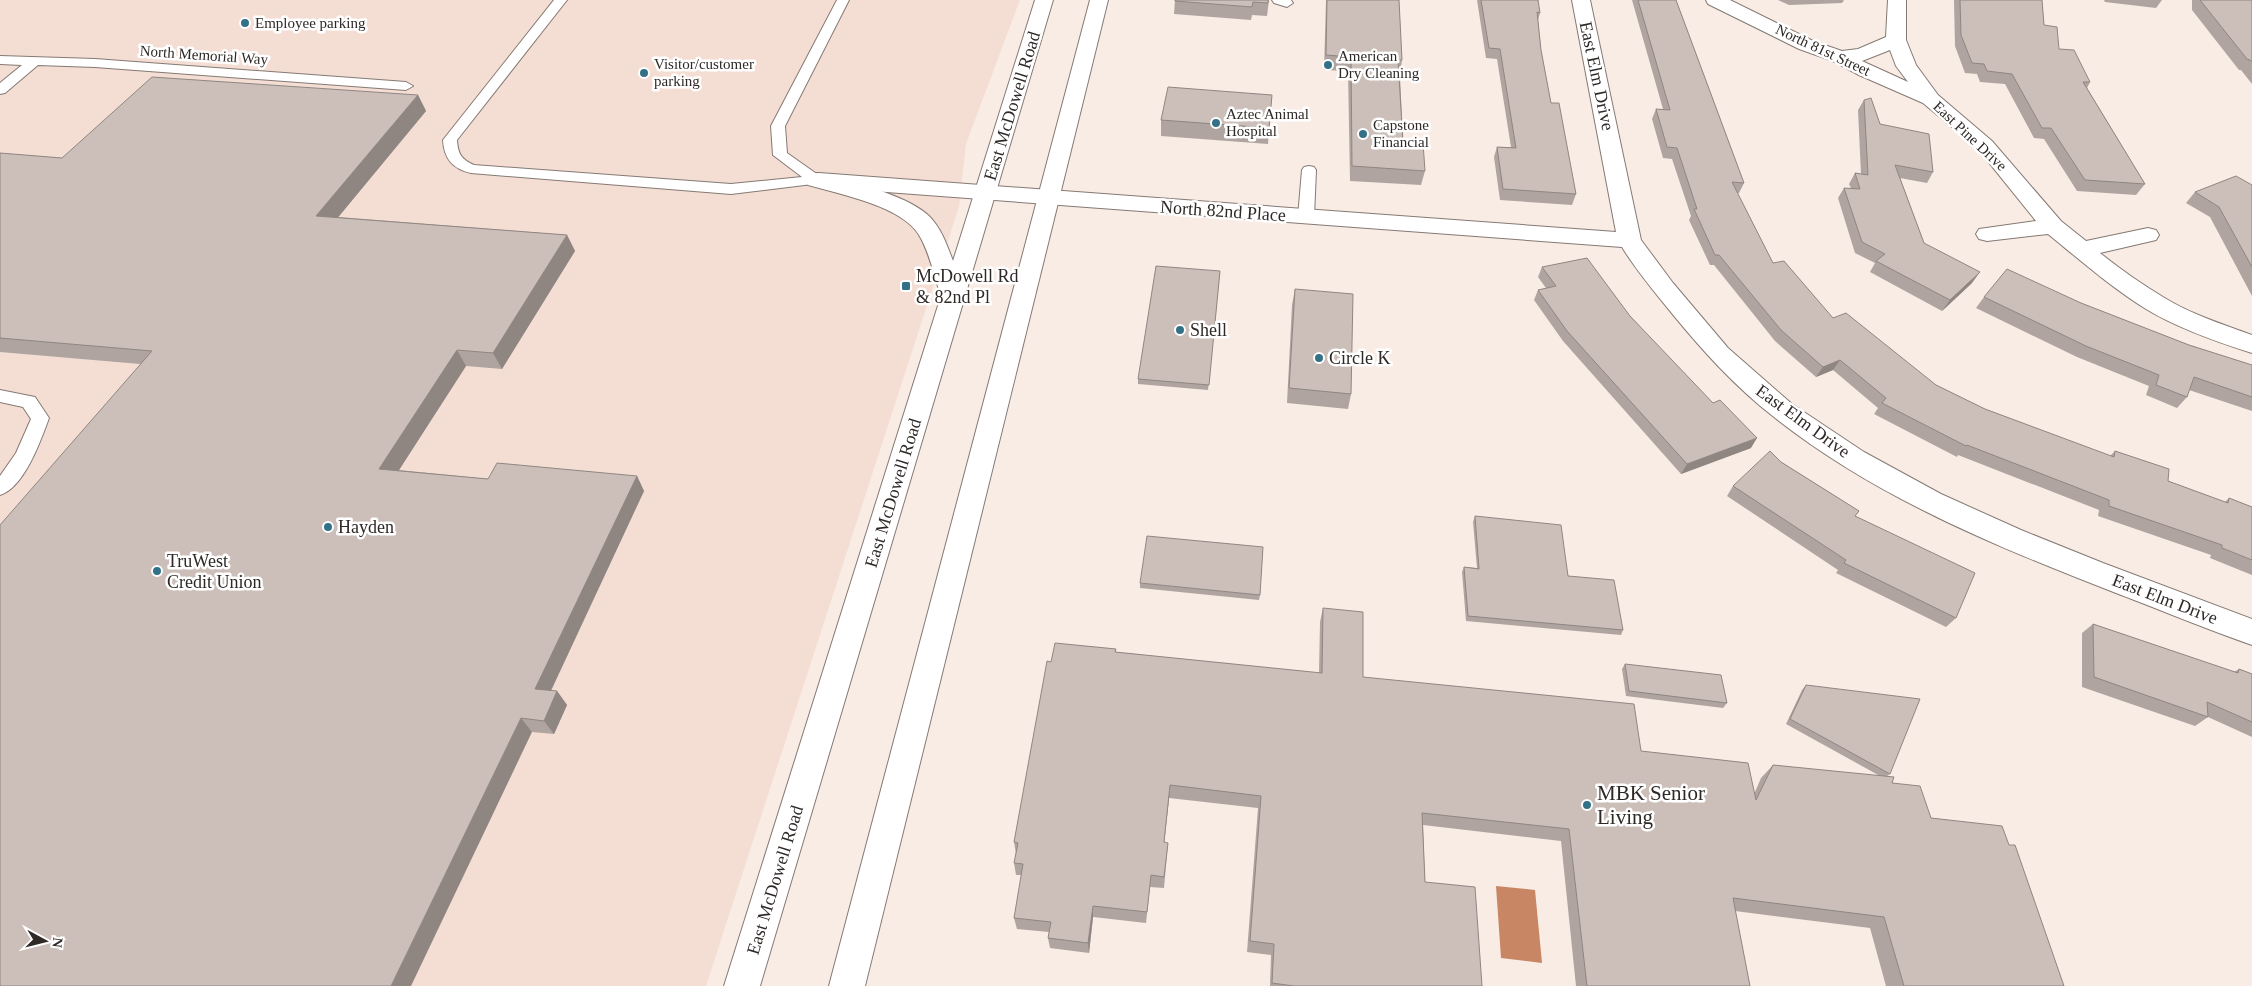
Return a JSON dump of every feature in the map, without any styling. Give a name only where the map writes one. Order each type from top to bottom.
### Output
[{"type":"street","points":[[1024,63],[1031,0]]},
{"type":"street","name":"East McDowell Road","points":[[742,986],[1044,0]]},
{"type":"street","points":[[847,986],[1099,0]]},
{"type":"street","name":"East Elm Drive","points":[[1581,0],[1630,240],[1684,317],[1727,362],[1768,399],[1835,446],[1895,483],[1997,533],[2252,632]]},
{"type":"street","name":"North 81st Street","points":[[1715,0],[1806,45],[1840,57],[1866,71],[1931,99]]},
{"type":"street","name":"East Pine Drive","points":[[1897,0],[1896,40],[1906,66],[1931,99],[1985,145],[2053,226],[2118,279],[2156,304],[2199,324],[2252,344]]},
{"type":"street","points":[[1840,57],[1862,55],[1896,40]]},
{"type":"street","name":"North 82nd Place","points":[[816,180],[984,194],[1630,240]]},
{"type":"street","points":[[816,180],[893,205],[919,219],[928,230],[954,296]]},
{"type":"street","points":[[1987,234],[2053,226]]},
{"type":"street","points":[[2082,249],[2148,235]]},
{"type":"lane","points":[[561,0],[450,140],[451,152],[458,164],[471,169],[731,189],[816,180]]},
{"type":"lane","points":[[816,180],[780,155],[778,126],[843,0]]},
{"type":"lane","name":"North Memorial Way","points":[[0,60],[36,60],[406,86]]},
{"type":"lane","points":[[0,90],[36,60]]},
{"type":"lane","points":[[1306,217],[1310,170]]},
{"type":"lane","points":[[0,396],[29,402],[40,418],[26,454],[14,473],[0,488]]},
{"type":"shaded area","points":[[0,0],[1020,0],[966,144],[959,207],[706,986],[0,986]]},
{"type":"shaded area","points":[[1496,886],[1535,890],[1542,963],[1501,958]]},
{"type":"building","points":[[1175,0],[1268,0],[1268,3],[1253,2],[1252,7]]},
{"type":"building","points":[[1327,0],[1399,0],[1402,60],[1398,60],[1403,142],[1423,143],[1425,171],[1352,166],[1351,57],[1326,55]]},
{"type":"building","points":[[1481,0],[1538,0],[1540,13],[1537,12],[1541,50],[1551,103],[1559,103],[1576,194],[1503,189],[1497,147],[1516,148],[1500,49],[1489,48]]},
{"type":"building","points":[[1638,0],[1676,0],[1744,183],[1732,182],[1773,263],[1784,261],[1833,318],[1846,313],[1936,385],[1985,409],[2114,457],[2115,451],[2169,469],[2168,481],[2228,503],[2229,498],[2252,507],[2252,560],[2222,548],[2222,545],[2109,506],[2109,500],[1966,446],[1882,403],[1886,398],[1840,360],[1823,367],[1781,330],[1719,255],[1715,255],[1694,209],[1697,209],[1677,148],[1667,147],[1656,109],[1670,110]]},
{"type":"building","points":[[1960,0],[2042,0],[2044,25],[2057,27],[2059,49],[2074,50],[2090,82],[2083,82],[2145,184],[2085,180],[2051,128],[2042,128],[2012,74],[1987,71],[1984,64],[1972,63],[1961,35]]},
{"type":"building","points":[[2200,0],[2252,0],[2252,62],[2247,59]]},
{"type":"building","name":"Hayden","points":[[152,77],[418,95],[316,216],[567,235],[493,353],[457,350],[379,469],[488,479],[497,463],[637,476],[535,689],[557,691],[544,721],[521,718],[391,986],[0,986],[0,525],[152,351],[0,338],[0,153],[62,158]]},
{"type":"building","points":[[1168,87],[1272,95],[1269,128],[1161,120]]},
{"type":"building","points":[[1871,98],[1880,124],[1929,134],[1933,172],[1895,165],[1924,243],[1980,272],[1950,300],[1876,261],[1885,254],[1862,242],[1844,188],[1860,189],[1855,173],[1868,175],[1864,100]]},
{"type":"building","points":[[2236,176],[2252,185],[2252,267],[2219,207],[2195,192]]},
{"type":"building","points":[[1587,258],[1630,316],[1713,403],[1720,400],[1757,438],[1687,464],[1567,331],[1538,290],[1556,286],[1542,267]]},
{"type":"building","name":"Shell","points":[[1156,266],[1220,271],[1209,385],[1138,379]]},
{"type":"building","points":[[2007,269],[2081,303],[2189,345],[2252,365],[2252,397],[2194,377],[2187,397],[2156,385],[2159,375],[2086,346],[1984,297]]},
{"type":"building","name":"Circle K","points":[[1295,289],[1353,294],[1351,394],[1289,388]]},
{"type":"building","points":[[1770,451],[1781,462],[1859,511],[1855,516],[1975,573],[1956,618],[1844,563],[1846,560],[1733,486]]},
{"type":"building","points":[[1475,516],[1561,525],[1568,576],[1614,580],[1623,630],[1468,616],[1464,567],[1479,569]]},
{"type":"building","points":[[1147,536],[1263,547],[1260,595],[1140,583]]},
{"type":"building","name":"MBK Senior Living","points":[[1323,608],[1363,612],[1363,677],[1634,704],[1641,751],[1748,763],[1756,800],[1773,765],[1894,777],[1892,783],[1920,786],[1931,818],[2002,826],[2009,845],[2015,845],[2064,986],[1904,986],[1884,917],[1733,898],[1750,986],[1587,986],[1569,829],[1422,813],[1425,882],[1475,887],[1482,986],[1294,986],[1272,983],[1274,944],[1250,941],[1261,796],[1170,785],[1164,842],[1168,843],[1164,877],[1151,875],[1147,912],[1093,906],[1088,943],[1048,938],[1051,922],[1014,918],[1023,864],[1014,863],[1018,843],[1014,842],[1047,661],[1051,662],[1055,643],[1116,649],[1115,652],[1322,673]]},
{"type":"building","points":[[2093,624],[2238,673],[2239,669],[2252,674],[2252,722],[2207,702],[2208,717],[2094,677]]},
{"type":"building","points":[[1625,664],[1721,675],[1727,703],[1629,691]]},
{"type":"building","points":[[1806,685],[1920,699],[1890,774],[1790,719]]},
{"type":"place","name":"Employee parking","points":[[245,23]]},
{"type":"place","name":"American Dry Cleaning","points":[[1328,65]]},
{"type":"place","name":"Visitor/customer parking","points":[[644,73]]},
{"type":"place","name":"Aztec Animal Hospital","points":[[1216,123]]},
{"type":"place","name":"Capstone Financial","points":[[1363,134]]},
{"type":"place","name":"McDowell Rd & 82nd Pl","points":[[906,286]]},
{"type":"place","name":"Shell","points":[[1180,330]]},
{"type":"place","name":"Circle K","points":[[1319,358]]},
{"type":"place","name":"Hayden","points":[[328,527]]},
{"type":"place","name":"TruWest Credit Union","points":[[157,571]]},
{"type":"place","name":"MBK Senior Living","points":[[1587,805]]}]
